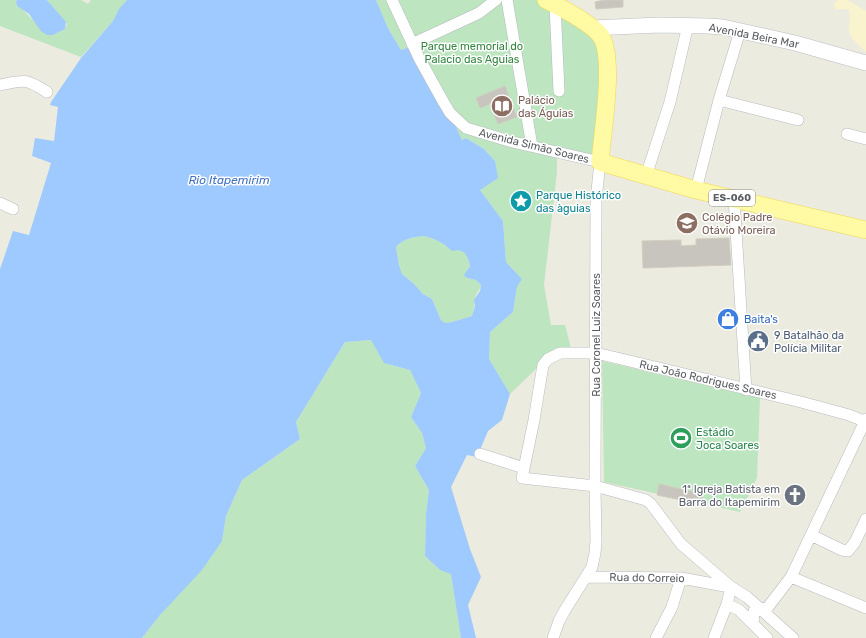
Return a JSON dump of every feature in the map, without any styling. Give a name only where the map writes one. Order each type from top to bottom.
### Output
[{"type":"main road","name":"Rua Coronel Luiz Soares","points":[[550,2],[597,32],[603,41],[606,50],[606,90],[600,162]]},
{"type":"main road","name":"ES-060","points":[[600,162],[696,190],[866,230]]},
{"type":"street","name":"Avenida Simão Soares","points":[[392,0],[412,44],[450,113],[466,128],[532,146],[600,162]]},
{"type":"street","points":[[412,44],[479,13],[496,0]]},
{"type":"street","points":[[507,0],[532,146]]},
{"type":"street","points":[[550,2],[558,91]]},
{"type":"street","points":[[646,176],[670,102],[688,25]]},
{"type":"street","name":"Avenida Beira Mar","points":[[592,28],[627,26],[708,26],[740,31],[795,43],[866,63]]},
{"type":"street","points":[[696,190],[719,100],[740,31]]},
{"type":"street","points":[[0,86],[22,80],[31,82],[47,92]]},
{"type":"street","points":[[719,100],[798,120]]},
{"type":"street","points":[[847,134],[866,139]]},
{"type":"street","name":"Rua Coronel Luiz Soares","points":[[553,638],[565,610],[587,577],[594,561],[595,553],[596,200],[600,162]]},
{"type":"street","points":[[734,198],[746,390]]},
{"type":"street","points":[[0,203],[14,209]]},
{"type":"street","name":"Rua João Rodrigues Soares","points":[[523,473],[534,420],[541,374],[548,359],[560,354],[596,353],[746,390],[802,402],[866,421]]},
{"type":"street","points":[[753,624],[754,611],[759,608],[768,607],[791,577],[866,421]]},
{"type":"street","points":[[480,454],[523,473],[595,486],[646,500],[651,504],[681,544],[731,587],[747,597],[793,638]]},
{"type":"street","points":[[811,535],[842,550],[848,551],[855,542],[866,519]]},
{"type":"street","name":"Rua do Correio","points":[[587,577],[681,578],[731,587]]},
{"type":"street","points":[[791,577],[866,608]]},
{"type":"street","points":[[656,638],[672,607],[681,578]]},
{"type":"street","points":[[714,638],[727,604],[731,587]]},
{"type":"street","points":[[727,604],[739,610],[767,638]]},
{"type":"green space","points":[[0,0],[17,0],[17,6],[53,35],[65,29],[67,24],[47,0],[81,0],[88,4],[91,0],[127,0],[113,21],[81,57],[0,26]]},
{"type":"green space","name":"Parque Histórico das àguias","points":[[376,0],[546,0],[597,32],[601,75],[599,159],[557,149],[557,172],[544,285],[551,325],[565,325],[571,348],[548,354],[537,368],[510,394],[489,359],[490,332],[513,312],[517,287],[522,279],[506,262],[503,221],[480,190],[495,161],[484,149],[466,138],[462,140],[455,125],[410,48],[401,50],[388,28]]},
{"type":"green space","points":[[423,236],[439,241],[452,250],[460,250],[467,256],[470,266],[467,270],[467,278],[476,280],[481,285],[476,295],[472,316],[445,323],[441,320],[432,299],[423,294],[402,274],[396,247],[408,239]]},
{"type":"green space","points":[[372,340],[384,363],[410,370],[421,393],[411,417],[422,433],[426,448],[415,466],[429,490],[426,514],[425,556],[440,570],[451,573],[461,638],[142,638],[222,541],[226,516],[242,480],[300,439],[296,422],[345,342]]},
{"type":"green space","name":"Estádio Joca Soares","points":[[602,361],[760,398],[757,478],[740,512],[604,482]]},
{"type":"sand","points":[[838,0],[847,0],[866,11],[866,52],[855,42],[849,32],[849,10],[835,9],[834,3]]},
{"type":"water","points":[[17,0],[47,0],[66,22],[65,29],[53,35],[47,35],[41,31],[29,14],[17,6]]},
{"type":"water","name":"Rio Itapemirim","points":[[127,0],[376,0],[388,28],[401,50],[410,47],[455,125],[462,140],[466,138],[484,149],[495,161],[498,178],[480,190],[503,221],[506,262],[522,279],[517,287],[513,312],[490,332],[489,359],[510,394],[502,420],[488,431],[477,457],[467,455],[451,487],[470,549],[481,577],[468,605],[476,638],[461,638],[451,574],[440,570],[425,556],[426,514],[429,490],[415,466],[426,448],[422,433],[411,417],[421,393],[410,370],[384,363],[371,340],[345,342],[296,422],[300,439],[242,480],[226,516],[222,541],[202,570],[160,615],[142,638],[0,638],[0,269],[13,231],[29,235],[51,163],[32,156],[35,138],[54,141],[58,107],[50,105],[51,102],[81,58],[113,21],[119,9]],"holes":[[[423,236],[442,243],[452,251],[460,251],[467,256],[470,266],[464,275],[467,278],[476,280],[481,285],[480,291],[474,300],[475,306],[472,316],[445,323],[441,320],[432,299],[423,294],[402,274],[396,247],[408,239]]]},
{"type":"building","points":[[604,0],[623,0],[623,7],[596,9],[595,2]]},
{"type":"building","name":"Palácio das Águias","points":[[505,86],[517,117],[498,124],[490,104],[480,108],[476,98]]},
{"type":"building","points":[[729,238],[731,265],[643,268],[642,241],[681,240],[681,246],[696,245],[696,239]]},
{"type":"building","points":[[659,484],[703,494],[701,504],[657,495]]},
{"type":"place","name":"Palácio das Águias","points":[[502,106]]},
{"type":"place","name":"Parque Histórico das àguias","points":[[521,201]]},
{"type":"place","name":"Colégio Padre Otávio Moreira","points":[[687,223]]},
{"type":"place","name":"Baita's","points":[[728,319]]},
{"type":"place","name":"9 Batalhão da Polícia Militar","points":[[758,341]]},
{"type":"place","name":"Estádio Joca Soares","points":[[681,438]]},
{"type":"place","name":"1ª Igreja Batista em Barra do Itapemirim","points":[[795,495]]},
{"type":"park label","name":"Parque memorial do Palacio das Aguias","points":[[472,52]]}]
